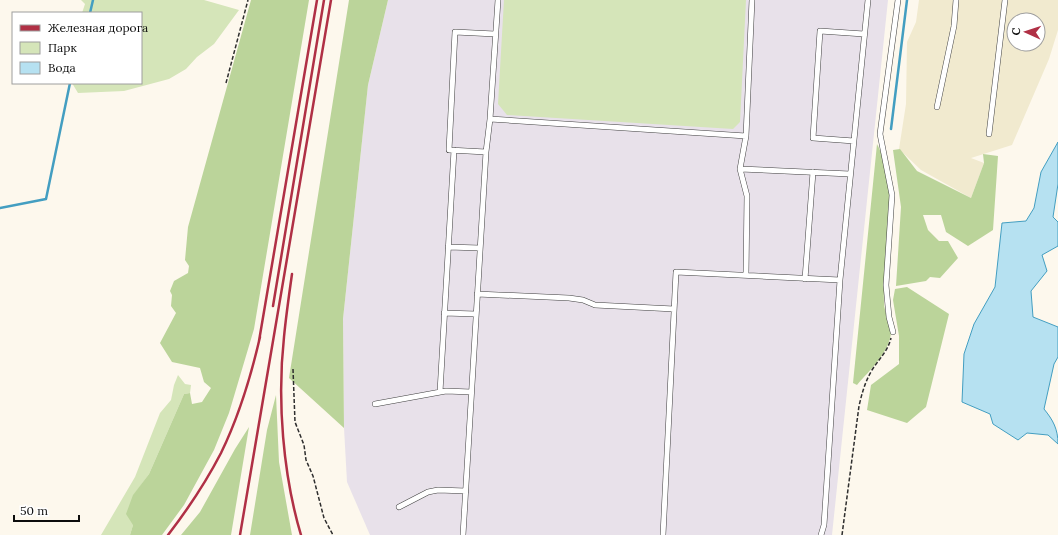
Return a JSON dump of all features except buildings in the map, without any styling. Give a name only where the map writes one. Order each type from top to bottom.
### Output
[{"type":"lane","points":[[463,535],[486,152],[490,119],[498,0]]},
{"type":"lane","points":[[746,275],[747,196],[740,170],[746,136],[752,0]]},
{"type":"lane","points":[[820,535],[824,525],[840,280],[868,0]]},
{"type":"lane","points":[[893,332],[889,317],[886,285],[892,195],[880,134],[898,0]]},
{"type":"lane","points":[[937,107],[954,26],[956,0]]},
{"type":"lane","points":[[989,134],[1005,0]]},
{"type":"lane","points":[[854,141],[813,138],[820,31],[864,34]]},
{"type":"lane","points":[[486,152],[449,150],[455,32],[496,34]]},
{"type":"lane","points":[[490,119],[746,136]]},
{"type":"lane","points":[[440,392],[454,150]]},
{"type":"lane","points":[[740,170],[850,174]]},
{"type":"lane","points":[[805,279],[813,172]]},
{"type":"lane","points":[[448,247],[480,248]]},
{"type":"lane","points":[[663,535],[676,272],[840,280]]},
{"type":"lane","points":[[478,294],[569,298],[582,300],[595,305],[674,308]]},
{"type":"lane","points":[[444,313],[476,314]]},
{"type":"lane","points":[[375,404],[440,392],[471,392]]},
{"type":"lane","points":[[399,507],[428,492],[438,490],[466,491]]},
{"type":"path","points":[[226,83],[248,0]]},
{"type":"path","points":[[842,535],[859,406],[863,388],[872,370],[889,346],[893,332]]},
{"type":"path","points":[[293,369],[295,422],[304,445],[306,460],[313,476],[324,518],[333,535]]},
{"type":"shaded area","points":[[388,0],[888,0],[832,535],[370,535],[347,482],[344,428],[343,319],[368,85]]},
{"type":"shaded area","points":[[919,0],[1058,0],[1058,30],[1049,59],[1012,145],[971,158],[984,163],[971,198],[921,170],[899,149],[906,104],[907,42],[916,22]]},
{"type":"green space","points":[[81,0],[204,0],[239,10],[214,44],[197,57],[186,69],[169,79],[124,91],[78,93],[73,84],[142,84],[142,12],[82,12],[85,4]]},
{"type":"green space","points":[[251,0],[309,0],[254,329],[229,413],[214,450],[184,505],[162,535],[130,535],[133,525],[126,514],[133,495],[149,474],[184,394],[190,393],[192,404],[202,402],[211,388],[204,382],[200,368],[172,362],[160,343],[176,313],[171,306],[172,295],[170,291],[174,281],[188,273],[189,266],[185,260],[188,227]]},
{"type":"green space","points":[[349,0],[388,0],[368,85],[343,319],[344,428],[289,378]]},
{"type":"green space","points":[[504,0],[746,0],[740,122],[733,129],[507,115],[498,104]]},
{"type":"green space","points":[[877,144],[885,162],[889,182],[890,222],[884,283],[884,303],[891,332],[890,339],[883,354],[857,385],[853,383]]},
{"type":"green space","points":[[900,149],[917,171],[971,198],[984,163],[983,154],[998,156],[993,230],[968,246],[946,232],[941,215],[923,215],[928,230],[939,241],[948,241],[958,258],[940,278],[930,277],[926,281],[896,286],[901,207],[893,150]]},
{"type":"green space","points":[[907,287],[949,314],[926,407],[907,423],[867,410],[871,385],[899,364],[899,336],[893,300],[895,289]]},
{"type":"green space","points":[[178,375],[185,384],[191,385],[190,393],[184,394],[149,474],[133,496],[133,525],[130,535],[101,535],[135,477],[160,413],[171,400]]},
{"type":"green space","points":[[276,395],[279,462],[292,535],[250,535],[267,430]]},
{"type":"green space","points":[[249,427],[231,535],[181,535],[200,512]]},
{"type":"water","points":[[1058,142],[1058,184],[1053,217],[1058,222],[1058,246],[1042,255],[1047,271],[1031,291],[1033,317],[1058,327],[1058,357],[1054,364],[1044,409],[1054,425],[1058,444],[1048,435],[1027,433],[1018,440],[993,424],[990,414],[962,402],[964,354],[974,324],[995,287],[1002,223],[1026,221],[1034,208],[1041,172]]},
{"type":"waterway","points":[[90,12],[93,0]]},
{"type":"waterway","points":[[891,129],[907,0]]},
{"type":"waterway","points":[[0,208],[46,199],[70,84]]},
{"type":"railway","points":[[259,341],[317,0]]},
{"type":"railway","points":[[273,306],[324,0]]},
{"type":"railway","points":[[240,535],[331,0]]},
{"type":"railway","points":[[292,274],[282,361],[281,386],[283,437],[286,463],[301,535]]},
{"type":"railway","points":[[168,535],[196,495],[221,453],[244,396],[260,337]]}]
